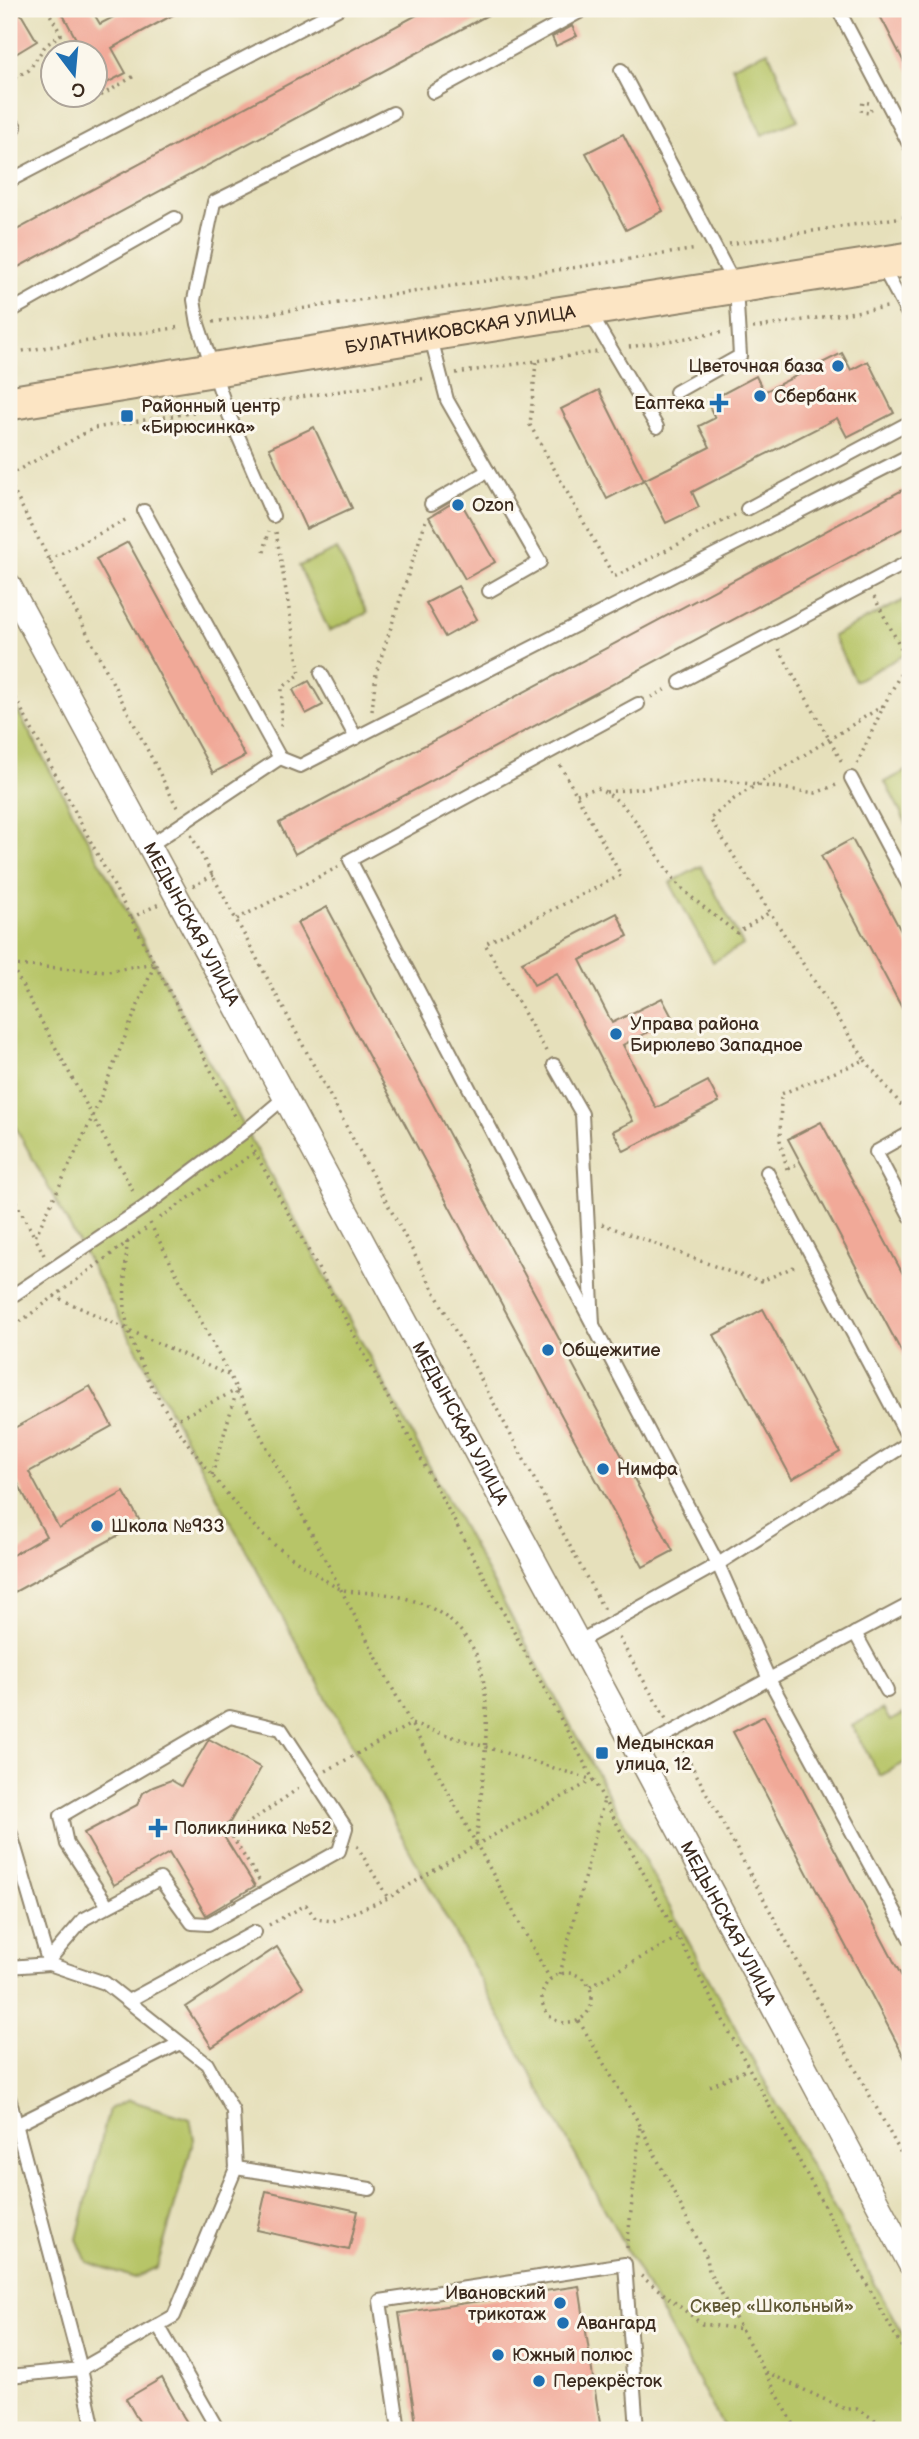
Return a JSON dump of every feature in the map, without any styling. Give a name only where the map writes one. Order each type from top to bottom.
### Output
[{"type":"street","name":"БУЛАТНИКОВСКАЯ УЛИЦА","points":[[9,403],[896,262]]},
{"type":"street","name":"МЕДЫНСКАЯ УЛИЦА","points":[[9,585],[910,2264]]},
{"type":"lane","points":[[9,181],[338,9]]},
{"type":"lane","points":[[433,92],[585,9]]},
{"type":"lane","points":[[838,9],[910,146]]},
{"type":"lane","points":[[621,70],[736,287],[740,356],[676,392]]},
{"type":"lane","points":[[273,516],[226,408],[198,324],[194,300],[214,202],[393,113]]},
{"type":"lane","points":[[9,312],[176,218]]},
{"type":"lane","points":[[896,262],[910,318]]},
{"type":"lane","points":[[589,309],[657,427]]},
{"type":"lane","points":[[430,334],[447,400],[540,562],[489,591]]},
{"type":"lane","points":[[747,509],[910,422]]},
{"type":"lane","points":[[144,511],[280,758],[300,766],[910,455]]},
{"type":"lane","points":[[432,504],[488,471]]},
{"type":"lane","points":[[680,682],[910,561]]},
{"type":"lane","points":[[321,673],[356,738]]},
{"type":"lane","points":[[638,704],[350,860],[718,1564],[769,1679],[910,1939]]},
{"type":"lane","points":[[149,846],[280,758]]},
{"type":"lane","points":[[851,778],[910,888]]},
{"type":"lane","points":[[554,1065],[582,1114],[593,1328]]},
{"type":"lane","points":[[11,1293],[143,1208],[244,1132],[284,1098]]},
{"type":"lane","points":[[910,1133],[876,1152],[910,1216]]},
{"type":"lane","points":[[578,1642],[718,1564],[910,1442],[767,1172]]},
{"type":"lane","points":[[637,1751],[910,1604]]},
{"type":"lane","points":[[855,1633],[887,1691]]},
{"type":"lane","points":[[48,1963],[84,1919],[160,1879],[192,1923],[208,1924],[339,1851],[346,1828],[281,1729],[230,1717],[61,1816],[67,1844],[108,1906]]},
{"type":"lane","points":[[9,1833],[48,1963]]},
{"type":"lane","points":[[128,2001],[255,1932]]},
{"type":"lane","points":[[9,1967],[48,1963],[106,1983],[207,2064],[233,2111],[236,2168],[174,2316],[81,2369],[9,2376]]},
{"type":"lane","points":[[16,2125],[180,2043]]},
{"type":"lane","points":[[9,2097],[81,2369],[94,2430]]},
{"type":"lane","points":[[236,2168],[370,2189]]},
{"type":"lane","points":[[399,2430],[380,2301],[625,2264],[637,2430]]},
{"type":"lane","points":[[158,2325],[218,2430]]},
{"type":"path","points":[[47,9],[63,38]]},
{"type":"path","points":[[9,81],[29,70],[45,46],[61,34]]},
{"type":"path","points":[[108,91],[135,75]]},
{"type":"path","points":[[9,353],[910,216]]},
{"type":"path","points":[[9,475],[94,428],[536,362],[530,425],[614,577],[747,509]]},
{"type":"path","points":[[9,482],[184,822],[611,1623],[673,1731],[910,2170]]},
{"type":"path","points":[[370,731],[376,673],[432,504]]},
{"type":"path","points":[[49,560],[144,511]]},
{"type":"path","points":[[264,552],[273,516]]},
{"type":"path","points":[[273,516],[300,674],[282,688],[280,758]]},
{"type":"path","points":[[607,792],[721,780],[816,793],[851,778],[909,658],[867,584]]},
{"type":"path","points":[[771,634],[851,778]]},
{"type":"path","points":[[638,704],[680,682]]},
{"type":"path","points":[[9,686],[255,1153],[677,1938],[910,2362]]},
{"type":"path","points":[[884,705],[756,785],[710,819],[865,1060],[910,1116]]},
{"type":"path","points":[[552,751],[621,875],[485,944],[554,1065]]},
{"type":"path","points":[[576,794],[597,788],[607,792],[628,811],[674,881],[737,933],[770,912]]},
{"type":"path","points":[[237,919],[350,860]]},
{"type":"path","points":[[10,964],[108,971],[155,963]]},
{"type":"path","points":[[34,1237],[93,1116],[155,963]]},
{"type":"path","points":[[10,964],[143,1208],[411,1724],[550,1979]]},
{"type":"path","points":[[800,1162],[787,1170],[780,1140],[780,1094],[865,1060]]},
{"type":"path","points":[[9,1330],[151,1224],[255,1153]]},
{"type":"path","points":[[9,1189],[51,1269]]},
{"type":"path","points":[[587,1217],[632,1236],[762,1281],[813,1258]]},
{"type":"path","points":[[127,1242],[124,1294],[128,1329],[147,1378],[172,1421],[255,1528],[288,1556],[341,1590],[394,1595],[421,1602],[439,1611],[458,1627],[474,1651],[483,1675],[485,1700],[476,1845]]},
{"type":"path","points":[[54,1296],[230,1376]]},
{"type":"path","points":[[172,1421],[237,1390]]},
{"type":"path","points":[[212,1475],[237,1390]]},
{"type":"path","points":[[263,1887],[231,1835],[313,1778],[411,1724],[593,1780]]},
{"type":"path","points":[[255,1932],[306,1905],[316,1919],[332,1921],[388,1898],[593,1780]]},
{"type":"path","points":[[560,1974],[604,1800]]},
{"type":"path","points":[[346,1828],[388,1898]]},
{"type":"path","points":[[590,1986],[677,1938]]},
{"type":"path","points":[[572,1973],[583,1978],[590,1986],[593,1998],[591,2009],[579,2021],[560,2023],[549,2016],[542,2004],[543,1991],[550,1979],[560,1974],[572,1973]]},
{"type":"path","points":[[579,2021],[640,2125],[708,2258],[709,2272],[797,2430]]},
{"type":"path","points":[[710,2086],[748,2069]]},
{"type":"path","points":[[640,2125],[625,2264],[702,2324],[741,2329]]},
{"type":"path","points":[[764,2371],[845,2409],[857,2409],[892,2430]]},
{"type":"green space","points":[[768,51],[798,120],[762,135],[732,66]]},
{"type":"green space","points":[[337,549],[367,613],[329,631],[299,566]]},
{"type":"green space","points":[[910,597],[910,652],[855,681],[833,636]]},
{"type":"green space","name":"Сквер «Школьный»","points":[[9,695],[910,2348],[910,2430],[725,2430],[9,1115]]},
{"type":"green space","points":[[910,769],[910,830],[885,782]]},
{"type":"green space","points":[[701,866],[743,945],[713,962],[670,883]]},
{"type":"green space","points":[[883,1709],[890,1721],[903,1714],[910,1725],[910,1760],[880,1776],[852,1726]]},
{"type":"green space","points":[[129,2100],[190,2119],[194,2139],[157,2267],[135,2278],[87,2262],[77,2239],[109,2109]]},
{"type":"building","points":[[9,9],[18,9],[37,41],[9,58]]},
{"type":"building","points":[[60,9],[91,9],[100,24],[129,9],[184,9],[112,48],[126,73],[108,82],[108,38],[76,38]]},
{"type":"building","points":[[428,9],[499,9],[9,272],[9,234]]},
{"type":"building","points":[[876,9],[910,9],[910,74],[885,25]]},
{"type":"building","points":[[572,26],[577,36],[556,46],[552,37]]},
{"type":"building","points":[[623,134],[663,211],[626,230],[586,153]]},
{"type":"building","points":[[842,353],[851,370],[868,361],[894,413],[847,437],[837,418],[692,492],[699,507],[666,523],[644,480],[710,447],[699,426],[715,418],[707,402],[756,376],[764,392]]},
{"type":"building","points":[[599,390],[644,480],[607,499],[561,409]]},
{"type":"building","points":[[314,427],[352,508],[306,529],[269,448]]},
{"type":"building","points":[[910,486],[910,525],[295,854],[279,823]]},
{"type":"building","points":[[459,499],[495,562],[465,579],[429,517]]},
{"type":"building","points":[[128,542],[245,756],[213,773],[96,559]]},
{"type":"building","points":[[458,586],[477,619],[445,637],[426,603]]},
{"type":"building","points":[[309,681],[323,705],[306,714],[293,690]]},
{"type":"building","points":[[852,839],[910,948],[910,1023],[821,856]]},
{"type":"building","points":[[327,907],[673,1551],[643,1567],[297,923]]},
{"type":"building","name":"Управа района Бирюлево Западное","points":[[617,913],[628,936],[580,960],[612,1023],[662,998],[673,1019],[623,1045],[656,1108],[708,1081],[719,1102],[624,1151],[613,1131],[633,1121],[557,973],[534,985],[522,962]]},
{"type":"building","points":[[821,1122],[910,1287],[910,1368],[788,1139]]},
{"type":"building","points":[[763,1309],[840,1452],[792,1479],[714,1335]]},
{"type":"building","points":[[90,1386],[112,1426],[29,1472],[59,1528],[124,1492],[141,1523],[9,1595],[9,1557],[46,1536],[16,1480],[9,1484],[9,1431]]},
{"type":"building","points":[[764,1716],[910,1992],[910,2068],[733,1732]]},
{"type":"building","name":"Поликлиника №52","points":[[209,1739],[261,1768],[230,1822],[220,1830],[255,1886],[206,1915],[169,1853],[114,1885],[84,1833],[137,1805],[143,1793],[153,1787],[171,1780],[181,1786]]},
{"type":"building","points":[[277,1947],[303,1987],[212,2047],[186,2007]]},
{"type":"building","points":[[266,2191],[358,2211],[349,2250],[257,2230]]},
{"type":"building","name":"Южный полюс","points":[[579,2286],[601,2430],[417,2430],[399,2313]]},
{"type":"building","points":[[162,2378],[192,2430],[144,2430],[126,2399]]},
{"type":"place","name":"Цветочная база","points":[[838,366]]},
{"type":"place","name":"Сбербанк","points":[[760,396]]},
{"type":"place","name":"Еаптека","points":[[719,403]]},
{"type":"place","name":"Районный центр «Бирюсинка»","points":[[127,416]]},
{"type":"place","name":"Ozon","points":[[458,505]]},
{"type":"place","name":"Управа района Бирюлево Западное","points":[[616,1034]]},
{"type":"place","name":"Общежитие","points":[[548,1350]]},
{"type":"place","name":"Нимфа","points":[[603,1469]]},
{"type":"place","name":"Школа №933","points":[[97,1526]]},
{"type":"place","name":"Медынская улица, 12","points":[[602,1753]]},
{"type":"place","name":"Поликлиника №52","points":[[158,1828]]},
{"type":"place","name":"Ивановский трикотаж","points":[[560,2303]]},
{"type":"place","name":"Авангард","points":[[563,2323]]},
{"type":"place","name":"Южный полюс","points":[[498,2355]]},
{"type":"place","name":"Перекрёсток","points":[[539,2381]]}]
